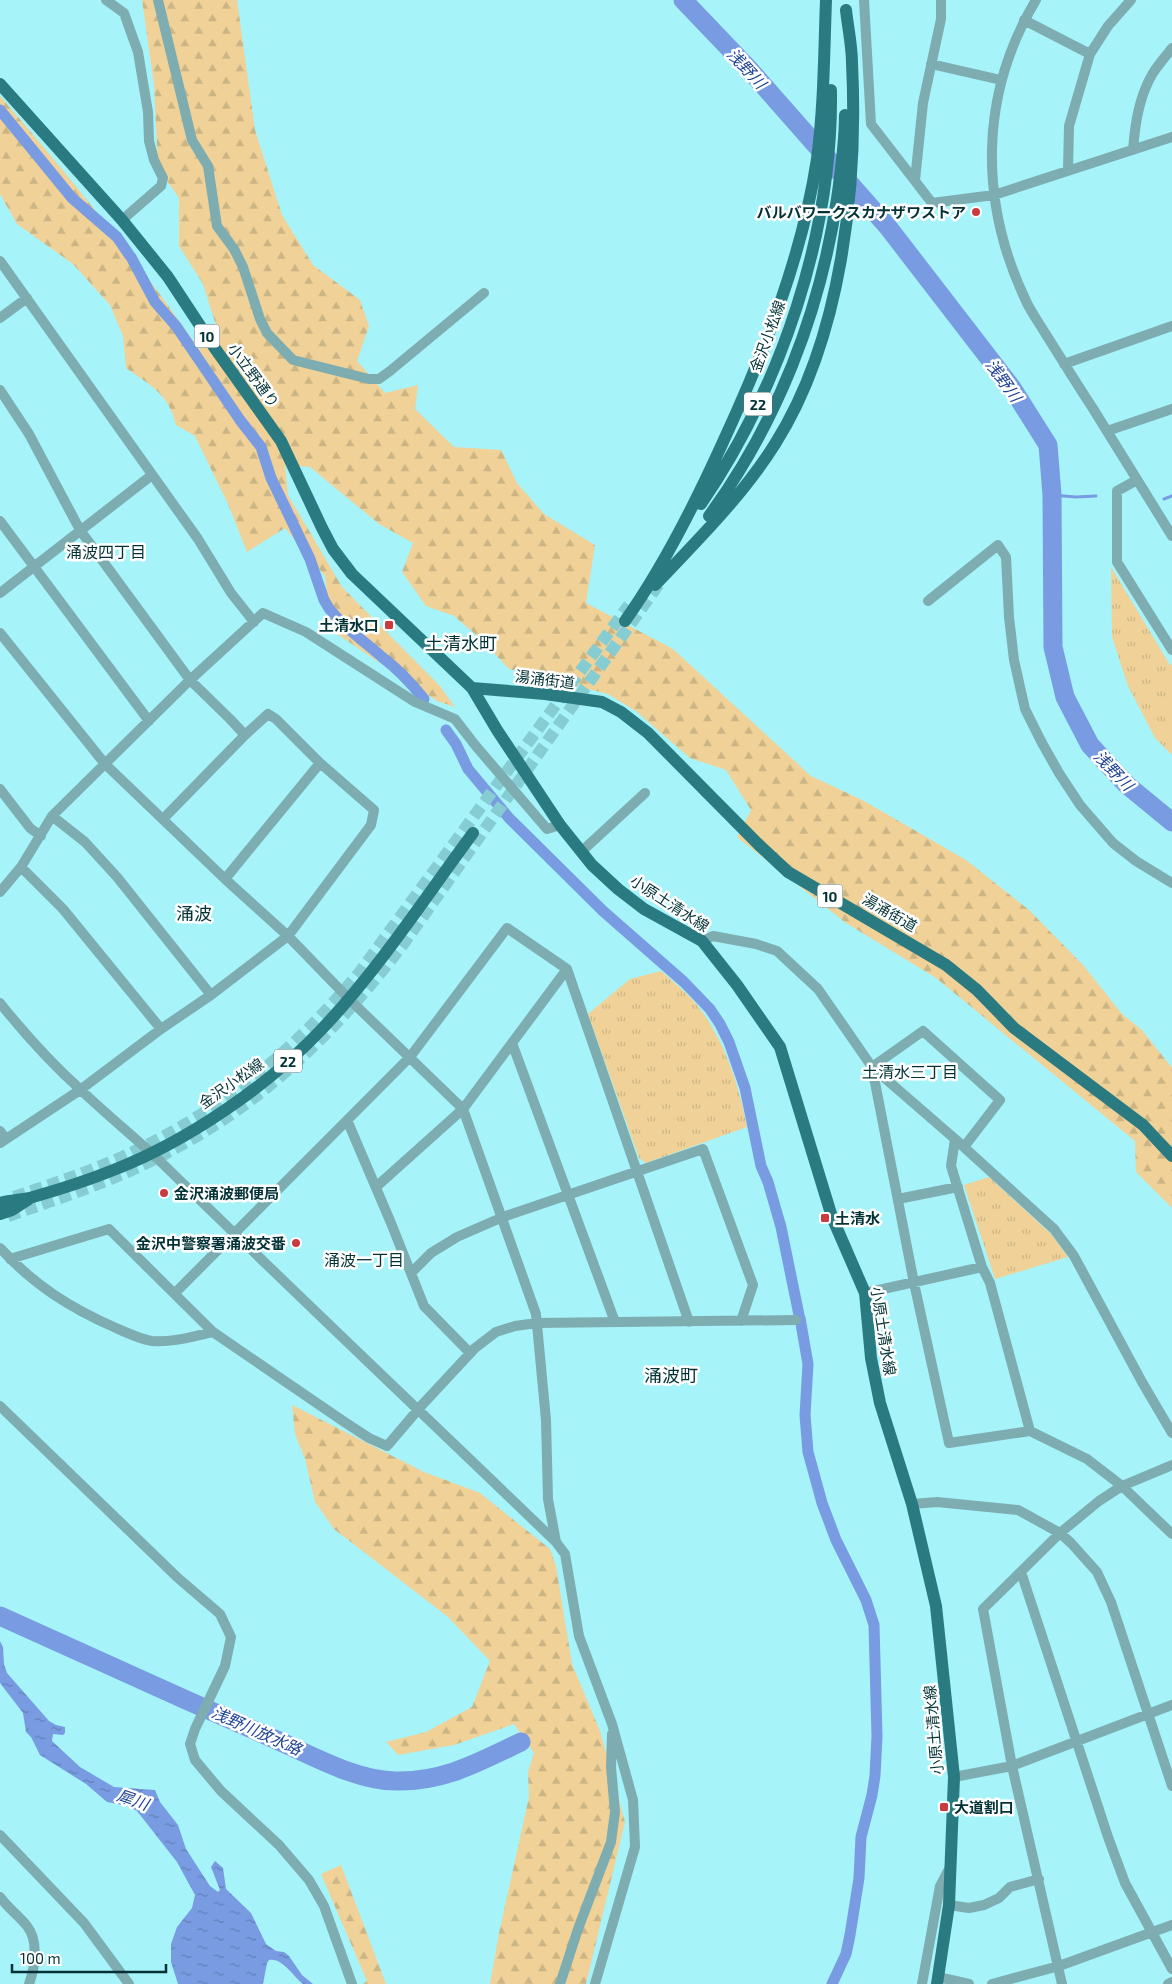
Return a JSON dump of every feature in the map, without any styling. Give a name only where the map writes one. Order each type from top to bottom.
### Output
[{"type":"main road","name":"22","points":[[625,621],[660,566],[709,472],[740,405],[771,326],[798,244],[827,105],[826,0]]},
{"type":"main road","name":"22","points":[[638,603],[734,500],[752,478],[788,421],[808,380],[818,352],[836,285],[843,241],[853,138],[852,61],[846,5]]},
{"type":"main road","name":"金沢小松線","points":[[827,105],[824,182],[819,214],[801,292],[771,375],[755,411],[718,479],[657,577],[731,486],[764,429],[800,343],[820,281],[833,228],[845,127],[846,5]]},
{"type":"main road","name":"小立野通り","points":[[0,84],[122,220],[168,277],[214,347],[281,440],[322,528],[333,548],[352,574],[472,688]]},
{"type":"main road","name":"小原土清水線","points":[[472,688],[497,730],[560,824],[592,865],[618,889],[644,909],[702,941],[737,985],[780,1047],[829,1208],[865,1293],[871,1358],[880,1403],[912,1504],[936,1606],[954,1776],[949,1905],[937,1981]]},
{"type":"main road","name":"湯涌街道","points":[[472,688],[545,694],[602,702],[620,712],[648,733],[759,846],[788,872],[946,964],[977,990],[1014,1028],[1143,1125],[1172,1156]]},
{"type":"main road","name":"金沢小松線","points":[[31,1198],[116,1169],[152,1153],[240,1100],[270,1077],[321,1031],[349,999],[473,832]]},
{"type":"main road","name":"22","points":[[0,1203],[31,1198]]},
{"type":"main road","name":"22","points":[[0,1214],[12,1210],[31,1198]]},
{"type":"street","points":[[106,0],[124,13],[138,52],[148,112],[149,141],[154,160],[163,178],[161,186],[122,220]]},
{"type":"street","points":[[158,0],[192,140],[208,166],[217,226],[234,249],[243,267],[260,319],[267,333],[293,360],[369,379],[378,379],[415,351],[484,293]]},
{"type":"street","points":[[864,0],[871,124],[932,203],[994,195],[1172,137]]},
{"type":"street","points":[[915,180],[922,103],[941,19],[941,0]]},
{"type":"street","points":[[1036,0],[1024,20],[1001,80],[991,145],[994,195],[1006,254],[1023,294],[1064,364],[1172,536]]},
{"type":"street","points":[[1068,171],[1069,126],[1090,54],[1108,26],[1131,0]]},
{"type":"street","points":[[1024,20],[1090,54]]},
{"type":"street","points":[[1133,150],[1135,124],[1142,98],[1152,74],[1172,48]]},
{"type":"street","points":[[931,64],[1001,80]]},
{"type":"street","points":[[0,261],[198,539],[231,593],[254,622]]},
{"type":"street","points":[[0,318],[27,298]]},
{"type":"street","points":[[1064,364],[1172,326]]},
{"type":"street","points":[[0,390],[29,434],[80,530],[190,680],[245,735]]},
{"type":"street","points":[[1107,431],[1172,409]]},
{"type":"street","points":[[0,593],[152,475]]},
{"type":"street","points":[[1137,480],[1117,491],[1116,562],[1172,650]]},
{"type":"street","points":[[0,521],[149,721]]},
{"type":"street","points":[[928,601],[998,545],[1006,557],[1009,617],[1014,660],[1025,710],[1059,773],[1080,805],[1107,836],[1136,861],[1172,883]]},
{"type":"street","points":[[0,892],[20,867],[52,816],[190,680],[263,613],[306,632],[415,702],[455,719],[547,829],[560,824]]},
{"type":"street","points":[[0,633],[105,764],[224,879],[288,936],[349,999],[463,1109],[536,1314],[546,1420],[548,1499],[556,1542]]},
{"type":"street","points":[[2,1138],[80,1090],[161,1028],[211,995],[288,936],[371,825],[374,810],[320,763],[276,719],[268,714],[163,819]]},
{"type":"street","points":[[224,879],[320,763]]},
{"type":"street","points":[[0,789],[30,828],[41,836]]},
{"type":"street","points":[[582,852],[645,793]]},
{"type":"street","points":[[52,816],[85,842],[117,877],[211,995]]},
{"type":"street","points":[[20,867],[63,909],[161,1028]]},
{"type":"street","points":[[175,1293],[410,1058],[507,928],[567,970],[689,1322]]},
{"type":"street","points":[[702,941],[713,936],[756,944],[777,951],[818,989],[872,1067],[956,1139],[1054,1229],[1074,1256],[1142,1382],[1172,1433]]},
{"type":"street","points":[[376,1187],[463,1109],[567,970]]},
{"type":"street","points":[[0,1003],[80,1090],[152,1153],[294,1293],[556,1542],[565,1554],[578,1636],[612,1724],[633,1800],[635,1847],[595,1984]]},
{"type":"street","points":[[872,1067],[923,1031],[1000,1100],[964,1147]]},
{"type":"street","points":[[512,1043],[615,1322]]},
{"type":"street","points":[[872,1067],[914,1283],[949,1443],[1030,1431],[1087,1459],[1122,1486],[1172,1534]]},
{"type":"street","points":[[346,1120],[376,1187],[424,1306],[470,1353]]},
{"type":"street","points":[[956,1139],[951,1166],[982,1267],[990,1283],[1030,1431]]},
{"type":"street","points":[[412,1273],[431,1253],[457,1236],[503,1217],[703,1149],[753,1285],[748,1306],[741,1321]]},
{"type":"street","points":[[898,1198],[958,1187]]},
{"type":"street","points":[[10,1259],[109,1229],[213,1332],[369,1438],[387,1446],[470,1353],[496,1332],[515,1326],[537,1323],[796,1320]]},
{"type":"street","points":[[0,1248],[44,1290],[87,1315],[136,1337],[152,1341],[168,1341],[213,1332]]},
{"type":"street","points":[[865,1293],[982,1267]]},
{"type":"street","points":[[0,1406],[178,1578],[220,1614],[230,1637],[225,1666],[195,1729],[190,1744],[195,1760],[221,1791],[279,1845],[309,1880],[324,1906],[350,1983]]},
{"type":"street","points":[[1062,1984],[1012,1766],[983,1609],[1060,1533],[1098,1501],[1122,1486],[1172,1465]]},
{"type":"street","points":[[912,1504],[938,1502],[1018,1510],[1060,1533],[1097,1572],[1111,1602],[1172,1786]]},
{"type":"street","points":[[1021,1572],[1125,1883],[1172,1969]]},
{"type":"street","points":[[954,1776],[1012,1766],[1172,1705]]},
{"type":"street","points":[[560,1984],[614,1829],[615,1812],[611,1767],[612,1724]]},
{"type":"street","points":[[0,1835],[84,1923],[129,1984]]},
{"type":"street","points":[[922,1984],[940,1886],[952,1864]]},
{"type":"street","points":[[949,1905],[969,1908],[984,1905],[999,1898],[1010,1887],[1039,1879]]},
{"type":"street","points":[[0,1897],[29,1928],[35,1952],[35,1962],[29,1984]]},
{"type":"street","points":[[992,1984],[1059,1966],[1172,1925]]},
{"type":"street","points":[[937,1981],[969,1984]]},
{"type":"street","points":[[1168,1984],[1172,1982]]},
{"type":"green space","points":[[142,0],[237,0],[255,130],[282,215],[313,265],[360,300],[369,326],[357,361],[385,393],[418,385],[415,409],[454,447],[501,450],[517,483],[544,514],[595,545],[586,603],[673,649],[811,776],[864,801],[966,860],[1029,910],[1083,965],[1122,1014],[1142,1030],[1172,1068],[1172,1208],[1136,1172],[1135,1141],[936,978],[846,923],[737,837],[751,810],[726,770],[690,758],[637,712],[608,694],[509,669],[481,639],[454,616],[426,606],[402,572],[413,543],[379,524],[310,467],[285,465],[288,495],[342,587],[440,686],[455,707],[437,701],[331,630],[325,576],[285,528],[247,552],[228,504],[195,436],[176,425],[169,405],[157,391],[126,368],[123,336],[110,305],[73,264],[17,224],[0,194],[0,96],[103,220],[199,349],[219,335],[203,284],[179,246],[179,198],[158,168],[154,85]]},
{"type":"green space","points":[[1111,567],[1170,665],[1172,664],[1172,755],[1155,738],[1128,686],[1112,637]]},
{"type":"green space","points":[[661,971],[696,1004],[717,1036],[735,1080],[747,1127],[646,1163],[639,1158],[588,1014],[630,979]]},
{"type":"green space","points":[[989,1177],[1052,1235],[1068,1257],[995,1279],[964,1185]]},
{"type":"green space","points":[[292,1405],[424,1472],[480,1493],[550,1549],[556,1566],[572,1664],[600,1731],[625,1822],[586,1984],[490,1984],[499,1933],[529,1797],[528,1772],[534,1753],[514,1724],[454,1745],[398,1755],[386,1742],[426,1732],[472,1707],[490,1661],[448,1617],[334,1529],[315,1502],[305,1459],[295,1434]]},
{"type":"green space","points":[[341,1865],[386,1984],[363,1984],[367,1981],[321,1874]]},
{"type":"water","name":"犀川","points":[[0,1641],[3,1647],[4,1664],[7,1673],[49,1721],[65,1727],[65,1733],[63,1735],[53,1734],[52,1741],[80,1767],[114,1787],[155,1790],[160,1802],[178,1825],[186,1849],[210,1886],[218,1892],[220,1890],[211,1867],[215,1861],[223,1868],[226,1889],[251,1913],[266,1944],[276,1951],[284,1952],[289,1956],[302,1975],[313,1984],[303,1984],[283,1964],[278,1961],[269,1960],[263,1984],[178,1984],[171,1962],[171,1944],[177,1927],[192,1908],[195,1895],[177,1862],[137,1811],[128,1806],[107,1802],[86,1784],[40,1755],[31,1737],[26,1732],[23,1713],[0,1683]]},
{"type":"waterway","name":"浅野川","points":[[683,0],[749,69],[888,227],[1012,388],[1048,445],[1052,495],[1053,647],[1065,697],[1090,745],[1127,785],[1172,822]]},
{"type":"waterway","points":[[0,110],[72,198],[117,237],[130,256]]},
{"type":"waterway","points":[[131,257],[155,302],[176,326],[240,420],[261,447],[271,478],[310,559],[324,600],[330,610]]},
{"type":"waterway","points":[[1052,495],[1096,496]]},
{"type":"waterway","points":[[1164,499],[1172,496]]},
{"type":"waterway","points":[[332,612],[410,682],[424,699]]},
{"type":"waterway","points":[[446,730],[456,744],[468,769],[509,818],[603,911],[684,982],[710,1009],[720,1024],[729,1042],[745,1088],[761,1166],[768,1182],[781,1227],[799,1315]]},
{"type":"waterway","points":[[800,1318],[808,1364],[805,1415],[808,1452],[822,1503],[836,1540],[866,1600],[874,1625],[877,1736],[875,1776],[861,1837],[859,1878],[850,1935],[846,1954],[832,1984]]},
{"type":"waterway","name":"浅野川放水路","points":[[0,1616],[317,1759],[365,1777],[396,1781],[430,1778],[461,1769],[521,1742]]},
{"type":"tunnel","points":[[8,1216],[90,1187],[131,1170],[205,1131],[238,1110],[269,1086],[327,1033],[354,1004],[404,943],[661,581]]},
{"type":"tunnel","points":[[14,1197],[105,1164],[168,1134],[199,1116],[257,1075],[309,1028],[359,973],[629,605]]},
{"type":"place","name":"バルバワークスカナザワストア","points":[[976,212]]},
{"type":"place","name":"土清水口","points":[[389,625]]},
{"type":"place","name":"金沢涌波郵便局","points":[[164,1193]]},
{"type":"place","name":"土清水","points":[[825,1218]]},
{"type":"place","name":"金沢中警察署涌波交番","points":[[296,1243]]},
{"type":"place","name":"大道割口","points":[[944,1807]]},
{"type":"district","name":"涌波四丁目","points":[[106,551]]},
{"type":"district","name":"土清水町","points":[[461,643]]},
{"type":"district","name":"涌波","points":[[194,913]]},
{"type":"district","name":"土清水三丁目","points":[[910,1071]]},
{"type":"district","name":"涌波一丁目","points":[[364,1259]]},
{"type":"district","name":"涌波町","points":[[671,1375]]}]
